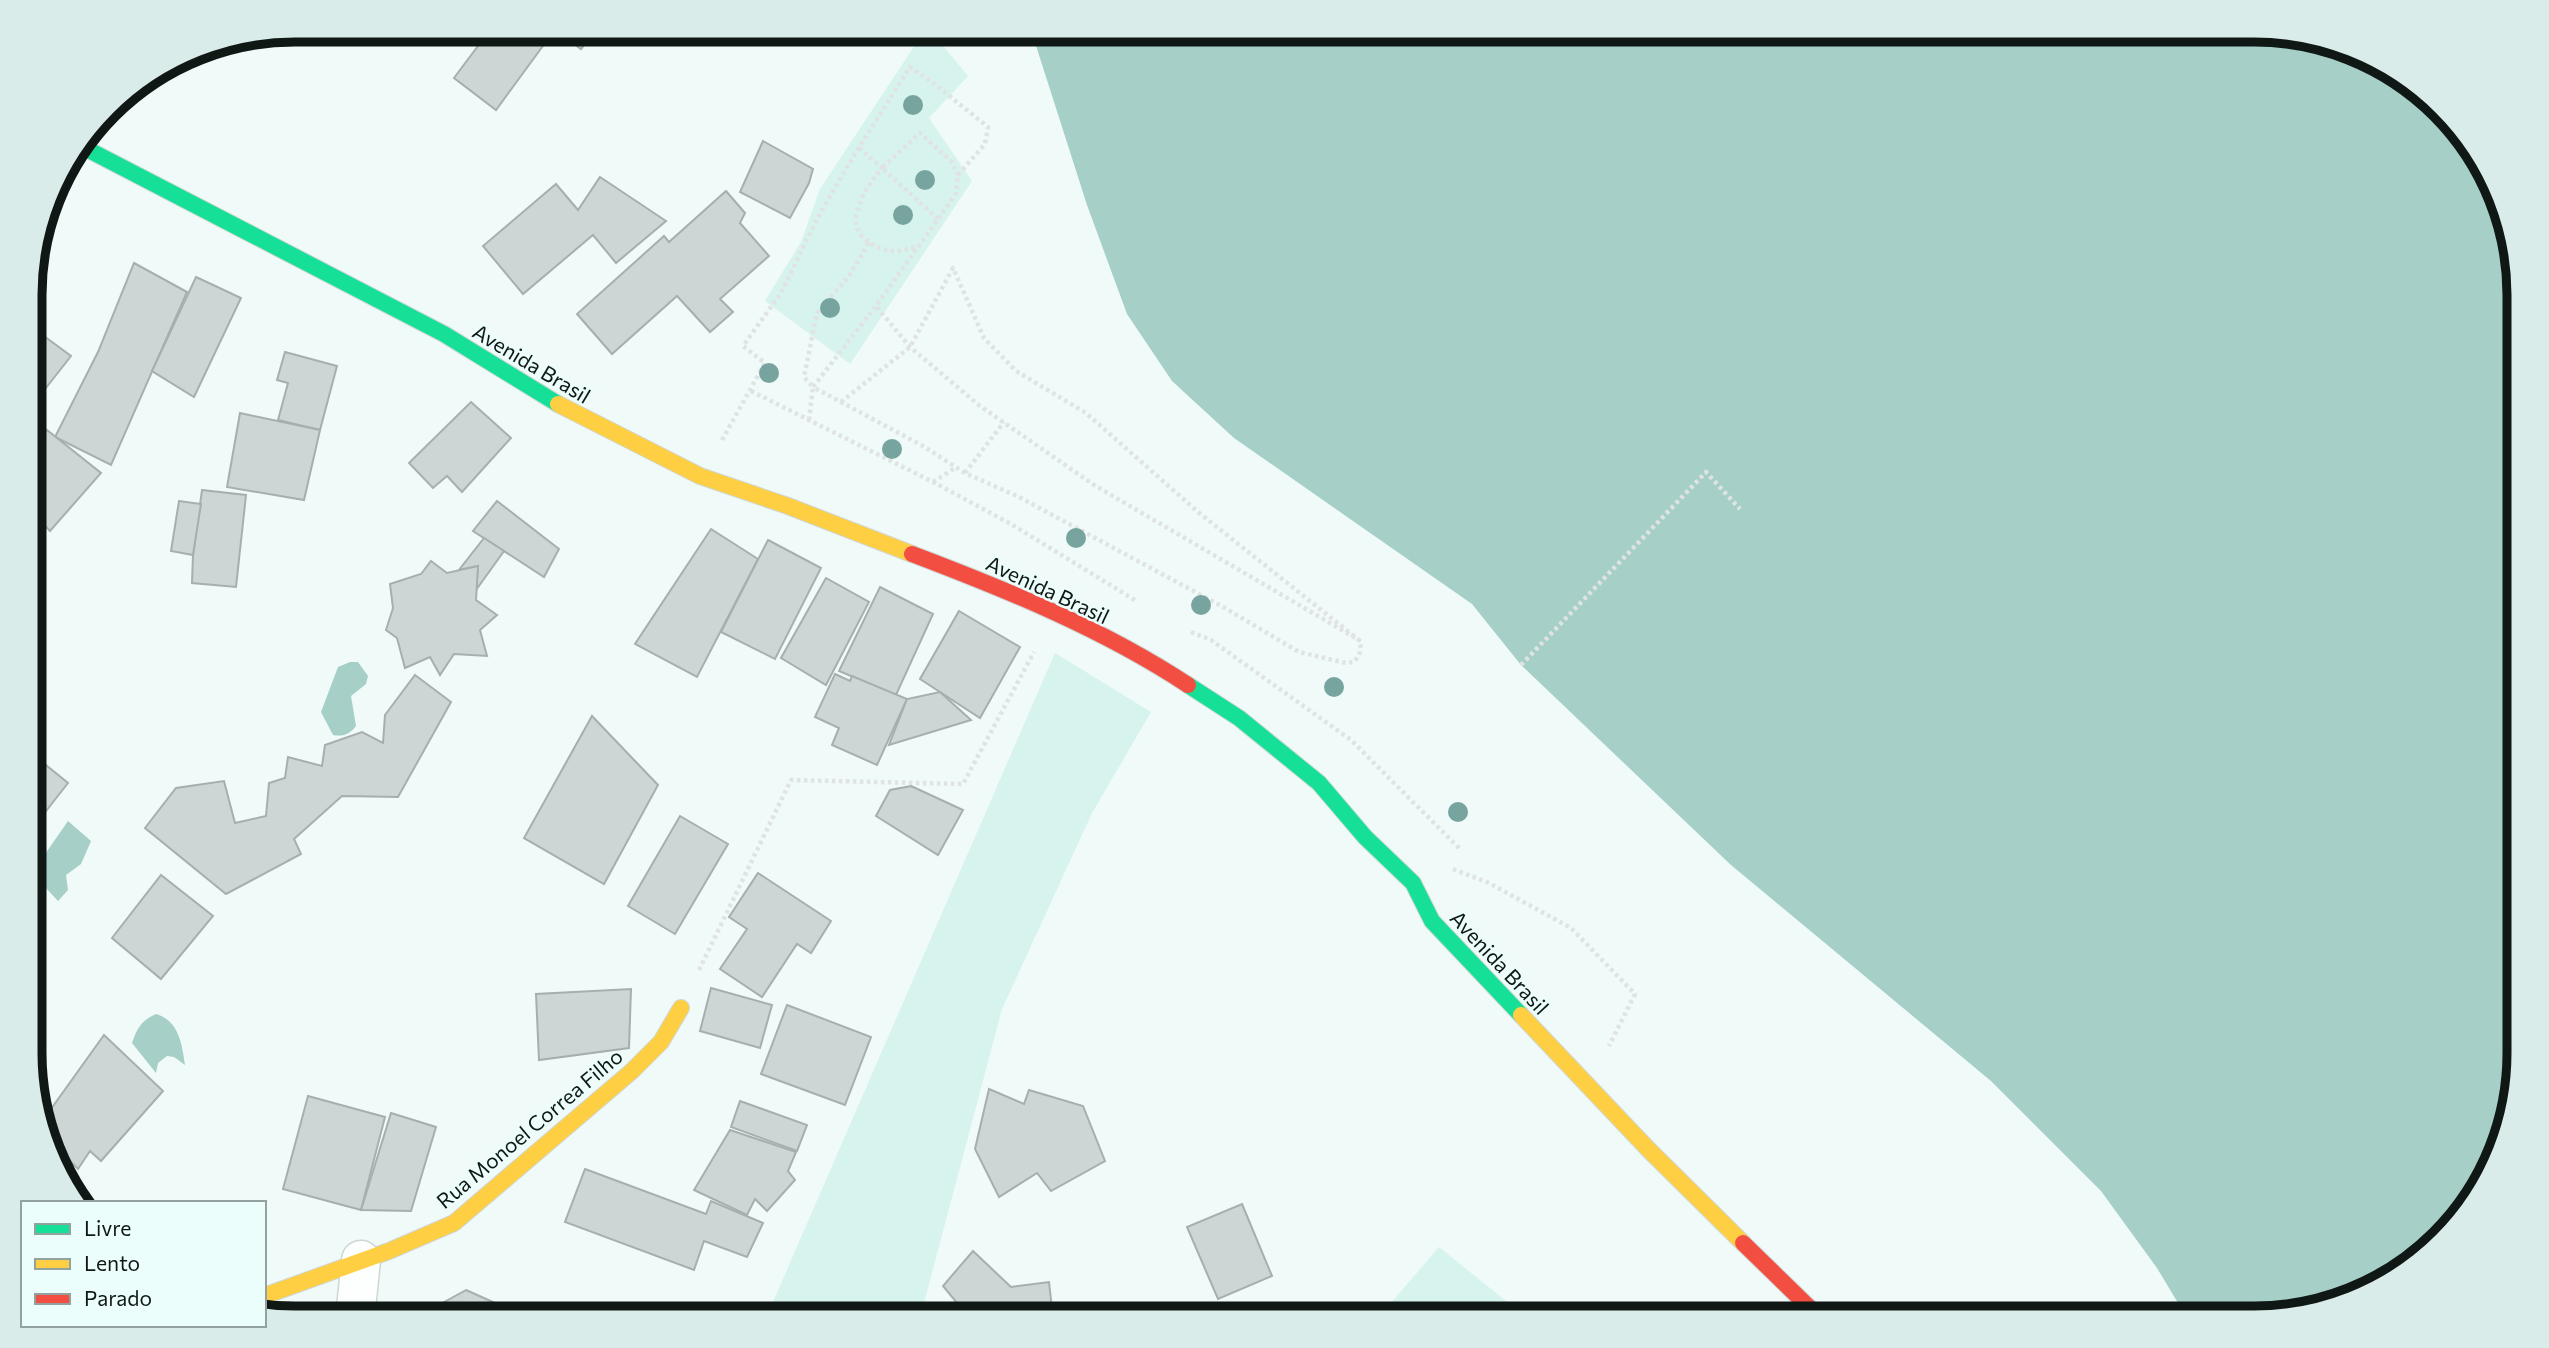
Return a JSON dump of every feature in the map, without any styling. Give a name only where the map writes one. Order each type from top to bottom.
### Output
[{"type":"main road","name":"Avenida Brasil","points":[[88,150],[444,334],[562,407],[700,476],[821,518],[1009,591],[1146,657],[1239,718],[1320,783],[1365,837],[1413,883],[1432,921],[1649,1150],[1807,1306]]},
{"type":"main road","name":"Rua Monoel Correa Filho","points":[[266,1295],[389,1251],[454,1223],[632,1071],[661,1042],[681,1008]]},
{"type":"street","points":[[356,1306],[361,1260]]},
{"type":"path","points":[[700,476],[765,363],[743,346],[781,293],[817,219],[910,68],[932,82],[988,127],[985,144],[958,175]]},
{"type":"path","points":[[809,421],[813,387],[876,306],[920,245],[956,193],[958,175],[952,162],[920,133],[882,168],[863,194],[856,217],[858,231],[872,245],[889,251],[902,251],[920,245]]},
{"type":"path","points":[[859,148],[938,219]]},
{"type":"path","points":[[841,402],[910,347],[953,268],[984,338],[1016,371],[1086,413],[1198,512],[1359,640],[1359,655],[1354,662],[1346,663],[1300,652],[1180,583],[1019,497],[965,473],[923,446],[813,387],[804,377],[817,313],[849,276],[870,241]]},
{"type":"path","points":[[876,306],[910,347],[980,406],[1094,485],[1359,640]]},
{"type":"path","points":[[965,473],[1004,422]]},
{"type":"path","points":[[933,482],[956,468]]},
{"type":"path","points":[[1521,665],[1706,472],[1740,509]]},
{"type":"path","points":[[681,1008],[791,780],[963,784],[1035,650]]},
{"type":"path","points":[[1447,866],[1489,883],[1571,928],[1635,994],[1607,1050]]},
{"type":"shaded area","points":[[917,42],[940,42],[968,76],[929,118],[972,181],[850,364],[765,301],[801,242],[820,189]]},
{"type":"shaded area","points":[[1035,42],[2254,42],[2287,44],[2335,55],[2381,76],[2408,94],[2433,116],[2455,141],[2481,183],[2494,214],[2502,245],[2507,295],[2507,1053],[2505,1086],[2494,1134],[2473,1180],[2455,1207],[2433,1232],[2408,1254],[2381,1272],[2335,1293],[2287,1304],[2180,1306],[2157,1268],[2101,1191],[1991,1081],[1731,865],[1521,665],[1472,604],[1234,438],[1172,381],[1127,314],[1087,205]]},
{"type":"shaded area","points":[[1055,653],[1151,712],[1092,813],[1002,1009],[923,1306],[771,1306]]},
{"type":"shaded area","points":[[358,662],[368,676],[366,684],[351,696],[356,726],[346,734],[333,735],[321,712],[338,667]]},
{"type":"shaded area","points":[[68,821],[91,841],[81,864],[66,875],[68,890],[58,901],[42,884],[42,859]]},
{"type":"shaded area","points":[[156,1014],[170,1022],[178,1034],[185,1065],[174,1057],[167,1056],[158,1063],[156,1073],[132,1043],[141,1025]]},
{"type":"shaded area","points":[[1439,1247],[1512,1306],[1388,1306]]},
{"type":"building","points":[[481,42],[546,42],[496,110],[454,78]]},
{"type":"building","points":[[571,42],[587,42],[581,49]]},
{"type":"building","points":[[763,141],[813,169],[809,183],[790,218],[740,192]]},
{"type":"building","points":[[600,177],[666,221],[616,263],[593,235],[523,294],[483,246],[556,184],[578,210]]},
{"type":"building","points":[[726,191],[745,213],[740,223],[769,256],[720,299],[733,312],[710,332],[677,296],[612,354],[577,314],[664,236],[669,242]]},
{"type":"building","points":[[134,263],[187,292],[111,465],[55,437],[98,352]]},
{"type":"building","points":[[196,277],[241,298],[194,397],[152,371]]},
{"type":"building","points":[[42,335],[71,356],[42,393]]},
{"type":"building","points":[[285,352],[337,366],[320,430],[278,420],[288,383],[277,380]]},
{"type":"building","points":[[471,402],[511,438],[462,492],[447,476],[433,488],[409,463]]},
{"type":"building","points":[[240,413],[320,430],[304,500],[227,487]]},
{"type":"building","points":[[47,430],[101,473],[50,531],[42,523],[42,437]]},
{"type":"building","points":[[202,490],[246,495],[236,587],[192,583]]},
{"type":"building","points":[[179,501],[201,504],[193,555],[171,551]]},
{"type":"building","points":[[497,501],[559,549],[544,577],[473,531]]},
{"type":"building","points":[[711,529],[758,559],[697,677],[635,644]]},
{"type":"building","points":[[484,538],[504,551],[476,590],[478,566],[459,570]]},
{"type":"building","points":[[768,540],[821,568],[775,659],[721,632]]},
{"type":"building","points":[[431,561],[447,573],[478,566],[476,600],[497,615],[480,630],[487,656],[454,654],[440,675],[430,657],[405,668],[397,638],[386,630],[393,608],[390,584],[421,574]]},
{"type":"building","points":[[826,578],[869,602],[826,685],[781,658]]},
{"type":"building","points":[[880,587],[933,614],[896,695],[839,671]]},
{"type":"building","points":[[959,611],[1020,647],[980,718],[920,679]]},
{"type":"building","points":[[835,674],[850,681],[852,676],[907,699],[877,765],[832,745],[839,728],[815,717]]},
{"type":"building","points":[[415,675],[451,702],[398,797],[342,796],[294,839],[301,854],[226,894],[145,828],[176,788],[224,781],[235,823],[266,816],[269,783],[285,778],[288,757],[322,766],[325,745],[362,732],[383,743],[385,715]]},
{"type":"building","points":[[940,692],[971,720],[889,745],[907,699]]},
{"type":"building","points":[[592,716],[658,785],[604,884],[524,838]]},
{"type":"building","points":[[42,762],[68,783],[42,816]]},
{"type":"building","points":[[911,786],[963,810],[938,855],[876,816],[890,790]]},
{"type":"building","points":[[680,816],[728,844],[675,934],[628,906]]},
{"type":"building","points":[[758,873],[831,921],[811,953],[797,944],[762,997],[720,969],[747,929],[729,917]]},
{"type":"building","points":[[161,875],[213,916],[161,979],[112,938]]},
{"type":"building","points":[[711,988],[772,1005],[760,1048],[700,1031]]},
{"type":"building","points":[[631,989],[629,1048],[539,1060],[536,994]]},
{"type":"building","points":[[787,1005],[871,1037],[845,1105],[761,1074]]},
{"type":"building","points":[[104,1035],[163,1091],[101,1161],[90,1151],[78,1169],[62,1153],[49,1112]]},
{"type":"building","points":[[989,1089],[1024,1104],[1029,1090],[1083,1106],[1105,1161],[1051,1191],[1037,1173],[999,1197],[975,1149]]},
{"type":"building","points":[[308,1096],[385,1117],[361,1210],[283,1189]]},
{"type":"building","points":[[740,1101],[807,1125],[797,1151],[731,1127]]},
{"type":"building","points":[[391,1113],[436,1127],[411,1211],[361,1210]]},
{"type":"building","points":[[730,1130],[796,1152],[788,1171],[795,1180],[767,1211],[755,1199],[747,1215],[694,1190]]},
{"type":"building","points":[[585,1169],[706,1214],[711,1201],[763,1223],[747,1257],[704,1241],[694,1270],[565,1222]]},
{"type":"building","points":[[1242,1204],[1272,1276],[1218,1299],[1187,1227]]},
{"type":"building","points":[[973,1251],[1011,1287],[1049,1282],[1052,1306],[960,1306],[943,1286]]},
{"type":"building","points":[[466,1290],[502,1306],[439,1306]]},
{"type":"traffic: fast","points":[[88,150],[444,334],[558,404]]},
{"type":"traffic: fast","points":[[1188,685],[1239,718],[1319,783],[1365,837],[1413,883],[1432,921],[1521,1015]]},
{"type":"traffic: slow","points":[[558,404],[700,476],[788,506],[912,554]]},
{"type":"traffic: slow","points":[[266,1295],[389,1251],[454,1223],[632,1071],[661,1042],[681,1008]]},
{"type":"traffic: slow","points":[[1521,1015],[1649,1150],[1743,1243]]},
{"type":"traffic: jam","points":[[912,554],[1088,628],[1188,685]]},
{"type":"traffic: jam","points":[[1743,1243],[1808,1306]]}]
